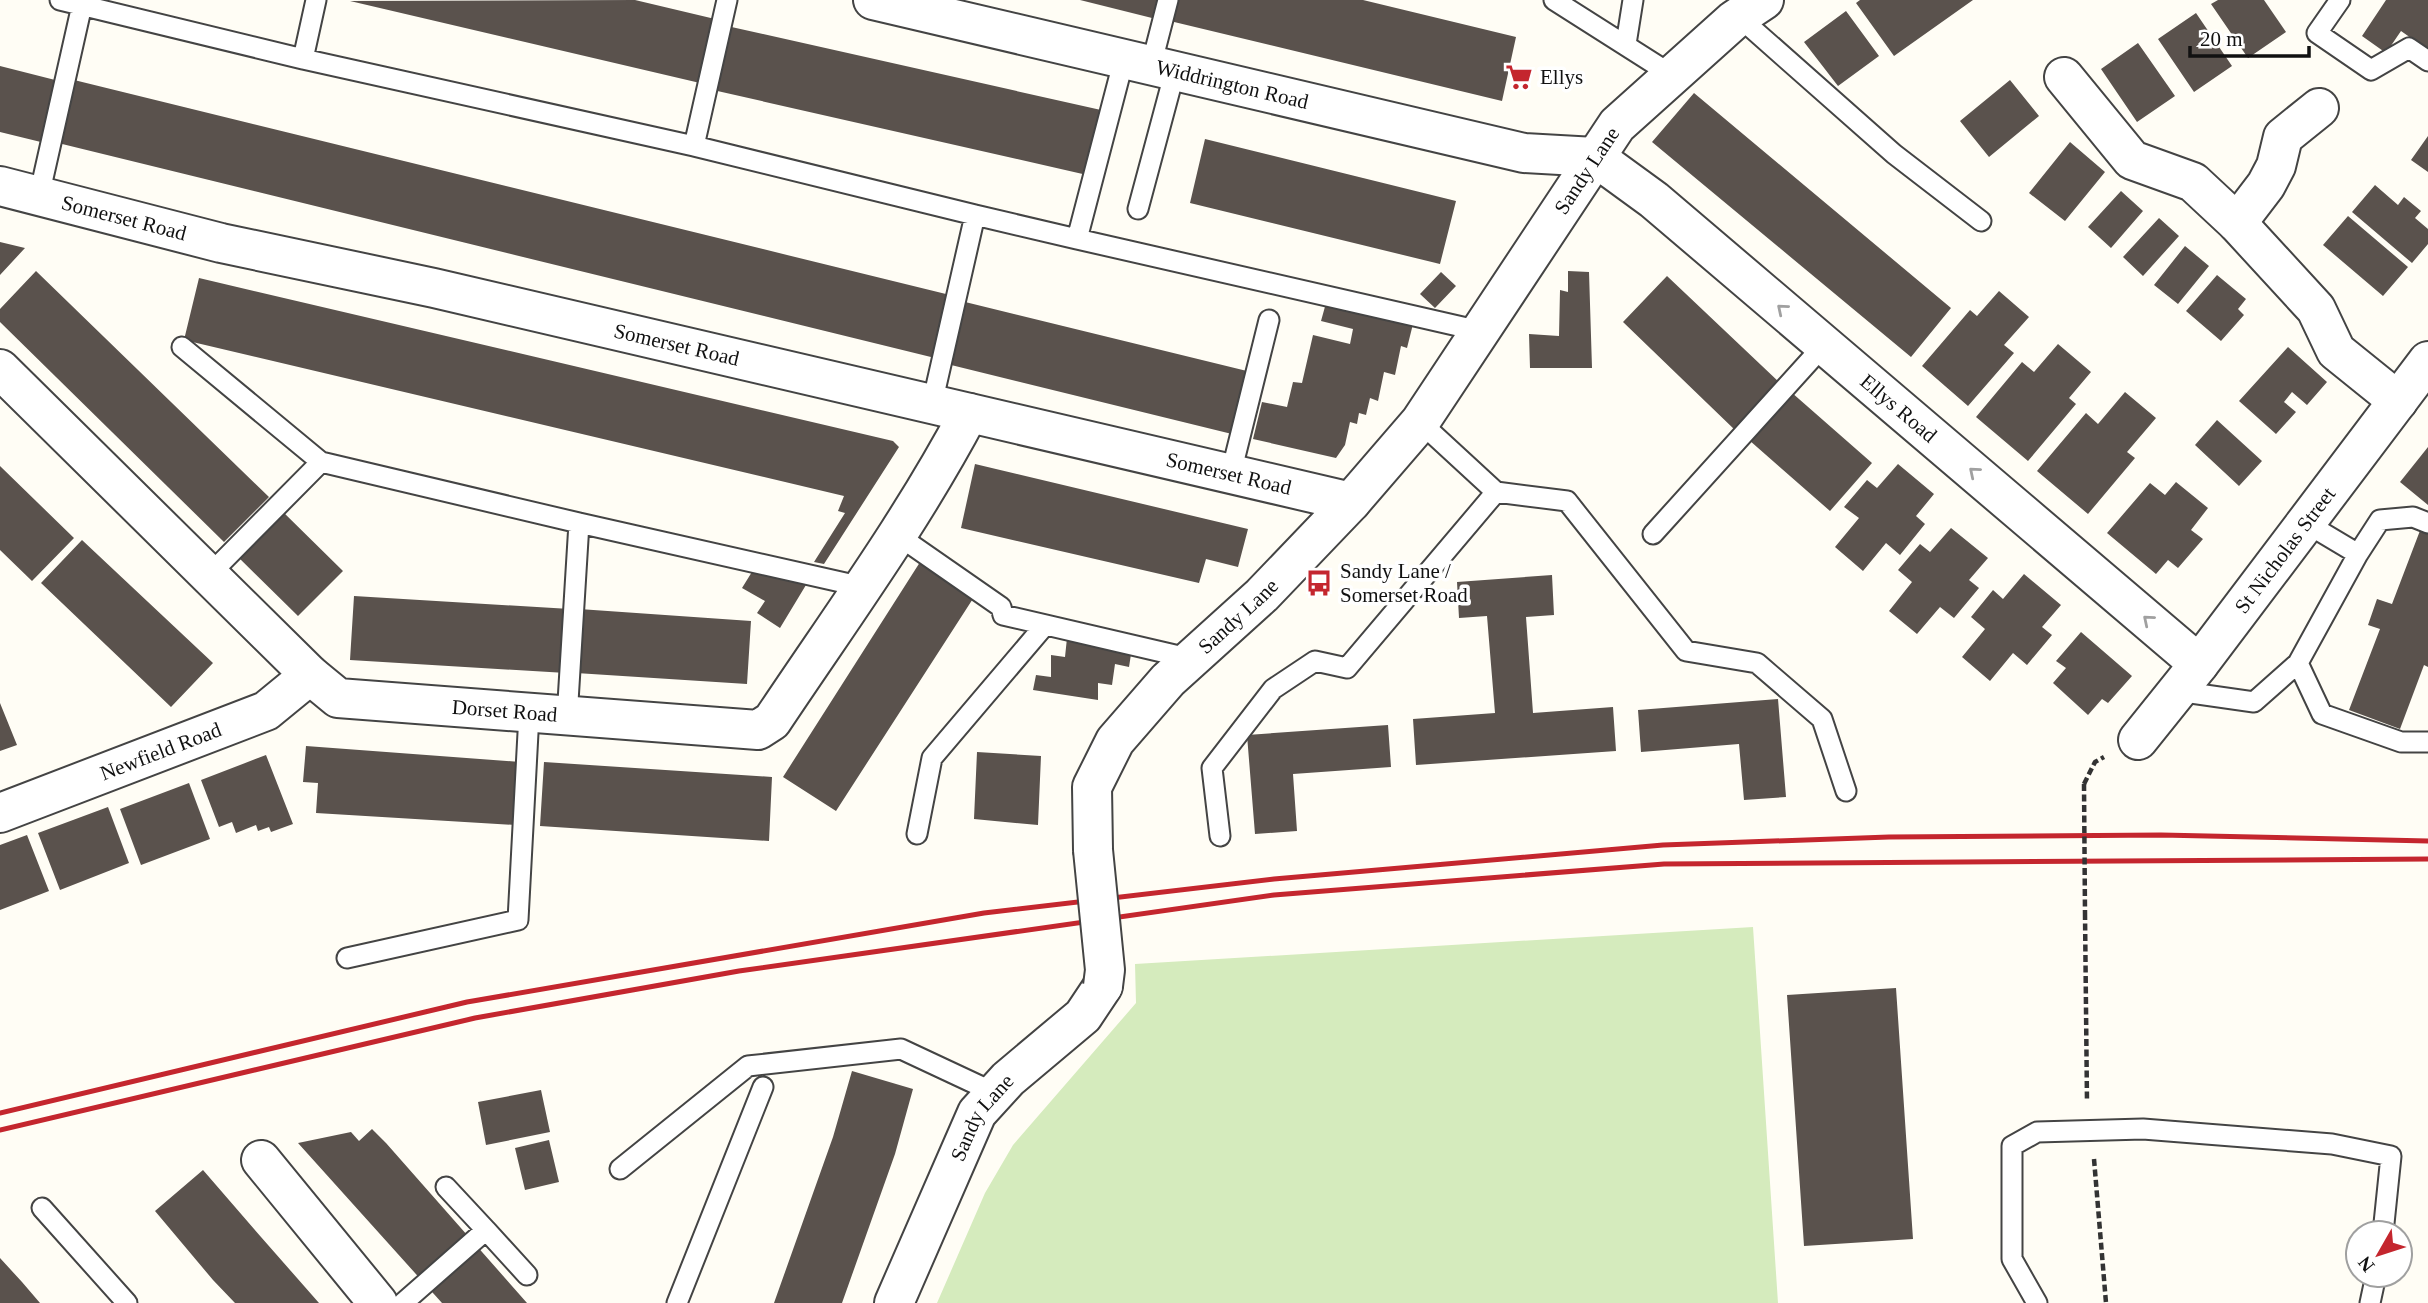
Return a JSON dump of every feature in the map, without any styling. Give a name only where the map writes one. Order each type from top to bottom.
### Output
[{"type":"street","name":"Widdrington Road","points":[[873,0],[1524,153],[1595,157]]},
{"type":"street","name":"Sandy Lane","points":[[894,1303],[977,1113],[995,1093],[1083,1016],[1103,986],[1105,970],[1093,850],[1092,787],[1115,741],[1168,680],[1262,595],[1352,502],[1420,422],[1617,125],[1751,8]]},
{"type":"street","points":[[2064,77],[2132,160],[2193,182],[2237,223],[2316,309],[2336,351],[2398,401]]},
{"type":"street","points":[[2237,223],[2266,185],[2276,166],[2283,137],[2319,108]]},
{"type":"street","name":"Ellys Road","points":[[1595,157],[1654,200],[1824,345],[2188,678]]},
{"type":"street","name":"Somerset Road","points":[[0,186],[221,243],[434,288],[1352,502]]},
{"type":"street","name":"St Nicholas Street","points":[[2138,740],[2188,678],[2428,360]]},
{"type":"street","name":"Dorset Road","points":[[0,369],[211,574],[310,675],[338,698],[567,718],[758,730],[772,721],[863,587],[938,471],[969,413]]},
{"type":"street","name":"Newfield Road","points":[[0,813],[266,711],[310,675]]},
{"type":"street","points":[[261,1160],[378,1301]]},
{"type":"lane","points":[[60,0],[303,59],[694,146],[975,215],[1480,331]]},
{"type":"lane","points":[[303,59],[316,0]]},
{"type":"lane","points":[[694,146],[727,0]]},
{"type":"lane","points":[[1077,239],[1150,65],[1168,0]]},
{"type":"lane","points":[[1554,0],[1672,75]]},
{"type":"lane","points":[[1626,44],[1633,0]]},
{"type":"lane","points":[[2340,0],[2318,33],[2371,70],[2409,48],[2428,61]]},
{"type":"lane","points":[[39,196],[82,5]]},
{"type":"lane","points":[[1751,8],[1894,154],[1981,221]]},
{"type":"lane","points":[[1138,209],[1150,65]]},
{"type":"lane","points":[[932,404],[975,215]]},
{"type":"lane","points":[[1231,473],[1269,320]]},
{"type":"lane","points":[[1653,534],[1824,345]]},
{"type":"lane","points":[[182,347],[321,462],[863,587]]},
{"type":"lane","points":[[1420,422],[1496,492],[1567,501],[1686,651],[1757,663],[1822,719],[1846,790]]},
{"type":"lane","points":[[211,574],[321,462]]},
{"type":"lane","points":[[1220,836],[1212,768],[1273,690],[1315,661],[1347,668],[1496,492]]},
{"type":"lane","points":[[2188,678],[2254,702],[2298,663],[2358,554],[2380,520],[2413,517],[2428,523]]},
{"type":"lane","points":[[567,718],[579,523]]},
{"type":"lane","points":[[2306,523],[2358,554]]},
{"type":"lane","points":[[897,534],[1001,607],[1003,615],[1192,659]]},
{"type":"lane","points":[[918,834],[932,758],[1045,625]]},
{"type":"lane","points":[[2298,663],[2322,714],[2401,742],[2428,742]]},
{"type":"lane","points":[[347,958],[517,920],[529,713]]},
{"type":"lane","points":[[620,1169],[748,1066],[901,1049],[995,1093]]},
{"type":"lane","points":[[677,1303],[763,1087]]},
{"type":"lane","points":[[2037,1303],[2012,1259],[2012,1146],[2037,1132],[2143,1129],[2332,1144],[2391,1156],[2385,1219]]},
{"type":"lane","points":[[446,1187],[527,1275]]},
{"type":"lane","points":[[42,1208],[127,1303]]},
{"type":"lane","points":[[378,1301],[486,1230]]},
{"type":"path","points":[[2084,784],[2086,1095]]},
{"type":"path","points":[[2093,1156],[2106,1303]]},
{"type":"green space","points":[[1753,927],[1778,1303],[937,1303],[985,1193],[1013,1145],[1136,1003],[1135,964]]},
{"type":"building","points":[[635,0],[715,19],[700,83],[350,1]]},
{"type":"building","points":[[1080,0],[1160,0],[1156,19]]},
{"type":"building","points":[[1176,0],[1363,0],[1516,37],[1502,101],[1170,21]]},
{"type":"building","points":[[1860,0],[1973,0],[1894,56],[1856,3]]},
{"type":"building","points":[[2218,0],[2264,0],[2286,32],[2248,58],[2211,4]]},
{"type":"building","points":[[2386,0],[2428,0],[2428,50],[2401,31],[2386,53],[2362,36]]},
{"type":"building","points":[[1846,11],[1879,56],[1838,86],[1804,42]]},
{"type":"building","points":[[2196,13],[2232,66],[2194,92],[2158,39]]},
{"type":"building","points":[[727,26],[1101,110],[1087,175],[713,90]]},
{"type":"building","points":[[2138,43],[2175,96],[2137,122],[2101,69]]},
{"type":"building","points":[[0,66],[63,82],[49,144],[0,132]]},
{"type":"building","points":[[70,79],[950,295],[935,358],[54,142]]},
{"type":"building","points":[[2010,80],[2039,116],[1989,157],[1960,121]]},
{"type":"building","points":[[1694,93],[1951,308],[1911,357],[1652,142]]},
{"type":"building","points":[[2428,136],[2428,172],[2411,160]]},
{"type":"building","points":[[1205,139],[1456,201],[1440,264],[1190,203]]},
{"type":"building","points":[[2070,142],[2105,172],[2065,221],[2029,193]]},
{"type":"building","points":[[2375,185],[2398,205],[2404,197],[2421,211],[2415,218],[2428,229],[2428,244],[2412,263],[2352,212]]},
{"type":"building","points":[[2121,191],[2143,211],[2111,248],[2088,227]]},
{"type":"building","points":[[2348,216],[2408,267],[2383,296],[2323,245]]},
{"type":"building","points":[[2159,218],[2179,236],[2143,276],[2123,257]]},
{"type":"building","points":[[0,242],[25,248],[0,275]]},
{"type":"building","points":[[2185,246],[2209,266],[2178,304],[2154,285]]},
{"type":"building","points":[[36,271],[269,497],[224,542],[0,322],[0,309]]},
{"type":"building","points":[[1568,271],[1589,272],[1592,368],[1530,368],[1529,334],[1559,336],[1560,290],[1568,292]]},
{"type":"building","points":[[1441,272],[1456,286],[1435,308],[1420,294]]},
{"type":"building","points":[[2217,275],[2246,299],[2238,309],[2244,315],[2221,341],[2186,311]]},
{"type":"building","points":[[1667,276],[1781,384],[1736,431],[1623,322]]},
{"type":"building","points":[[199,278],[893,441],[899,447],[824,564],[814,562],[845,513],[838,511],[844,496],[184,340]]},
{"type":"building","points":[[1999,291],[2029,317],[2004,345],[2014,353],[1968,406],[1922,366],[1970,310],[1977,316]]},
{"type":"building","points":[[957,300],[1251,372],[1236,435],[943,363]]},
{"type":"building","points":[[1326,303],[1413,324],[1407,348],[1401,346],[1395,375],[1384,372],[1378,401],[1370,398],[1366,415],[1359,413],[1357,424],[1350,422],[1345,445],[1336,458],[1253,439],[1262,402],[1287,407],[1293,382],[1302,383],[1313,335],[1350,344],[1353,329],[1321,321]]},
{"type":"building","points":[[2058,344],[2091,372],[2069,398],[2076,404],[2028,461],[1976,417],[2022,362],[2034,372]]},
{"type":"building","points":[[2288,347],[2327,382],[2307,405],[2292,392],[2284,402],[2296,412],[2276,434],[2239,401]]},
{"type":"building","points":[[1791,392],[1872,463],[1830,511],[1749,440]]},
{"type":"building","points":[[2125,392],[2156,418],[2127,452],[2135,458],[2088,514],[2037,471],[2086,413],[2098,424]]},
{"type":"building","points":[[2217,420],[2262,461],[2239,486],[2195,445]]},
{"type":"building","points":[[2428,447],[2428,505],[2400,482]]},
{"type":"building","points":[[975,464],[1248,529],[1238,567],[1206,559],[1199,583],[961,528]]},
{"type":"building","points":[[1898,464],[1934,494],[1916,516],[1925,524],[1900,555],[1886,543],[1863,571],[1835,547],[1859,518],[1844,507],[1867,480],[1877,488]]},
{"type":"building","points":[[0,466],[74,538],[32,581],[0,550]]},
{"type":"building","points":[[2176,482],[2208,508],[2191,530],[2203,539],[2178,568],[2168,560],[2156,574],[2107,533],[2150,483],[2165,495]]},
{"type":"building","points":[[280,509],[343,571],[298,616],[236,555]]},
{"type":"building","points":[[1951,528],[1988,558],[1969,580],[1979,588],[1954,618],[1940,607],[1917,634],[1889,611],[1912,582],[1898,570],[1920,544],[1930,552]]},
{"type":"building","points":[[2421,528],[2428,531],[2428,667],[2424,665],[2400,729],[2349,710],[2380,629],[2368,625],[2377,599],[2392,604]]},
{"type":"building","points":[[82,540],[213,663],[171,707],[41,583]]},
{"type":"building","points":[[922,559],[976,594],[836,811],[783,777]]},
{"type":"building","points":[[755,567],[809,580],[780,628],[757,613],[765,601],[742,588]]},
{"type":"building","points":[[2024,574],[2061,605],[2042,627],[2052,635],[2027,665],[2013,653],[1990,681],[1962,657],[1985,629],[1971,617],[1993,590],[2003,599]]},
{"type":"building","points":[[1552,575],[1554,615],[1526,617],[1533,713],[1613,707],[1616,751],[1416,765],[1413,719],[1495,713],[1487,616],[1459,618],[1457,582]]},
{"type":"building","points":[[354,596],[570,609],[566,673],[350,660]]},
{"type":"building","points":[[579,609],[751,621],[747,684],[576,673]]},
{"type":"building","points":[[2081,632],[2132,676],[2108,703],[2102,699],[2088,715],[2053,683],[2066,668],[2056,661]]},
{"type":"building","points":[[1067,638],[1132,648],[1129,667],[1115,664],[1112,685],[1098,683],[1098,700],[1033,690],[1036,675],[1051,677],[1051,655],[1065,657]]},
{"type":"building","points":[[1778,699],[1786,797],[1744,800],[1739,744],[1641,752],[1638,710]]},
{"type":"building","points":[[0,703],[17,745],[0,751]]},
{"type":"building","points":[[1388,725],[1391,767],[1293,774],[1297,831],[1255,834],[1247,735]]},
{"type":"building","points":[[306,746],[520,762],[516,825],[316,813],[318,783],[303,782]]},
{"type":"building","points":[[977,752],[1041,756],[1038,825],[974,819]]},
{"type":"building","points":[[266,755],[293,824],[271,832],[269,827],[258,831],[256,825],[236,833],[232,822],[219,827],[201,780]]},
{"type":"building","points":[[544,762],[772,777],[769,841],[540,826]]},
{"type":"building","points":[[189,783],[210,839],[141,865],[120,809]]},
{"type":"building","points":[[108,807],[129,863],[60,890],[38,833]]},
{"type":"building","points":[[27,835],[49,891],[0,910],[0,845]]},
{"type":"building","points":[[1896,988],[1913,1239],[1804,1246],[1787,995]]},
{"type":"building","points":[[852,1071],[913,1089],[895,1154],[842,1303],[774,1303],[833,1137]]},
{"type":"building","points":[[541,1090],[550,1132],[486,1145],[478,1102]]},
{"type":"building","points":[[372,1129],[527,1303],[442,1303],[298,1143],[351,1132],[359,1141]]},
{"type":"building","points":[[549,1140],[559,1182],[525,1190],[515,1148]]},
{"type":"building","points":[[203,1170],[319,1303],[235,1303],[213,1280],[155,1211]]},
{"type":"building","points":[[0,1258],[22,1282],[40,1303],[0,1303]]},
{"type":"railway","points":[[0,1113],[467,1002],[984,913],[1274,879],[1663,845],[1889,837],[2161,835],[2428,841]]},
{"type":"railway","points":[[0,1130],[475,1018],[739,971],[1274,895],[1664,864],[2428,859]]},
{"type":"place","name":"Ellys","points":[[1519,77]]},
{"type":"place","name":"Sandy Lane / Somerset Road","points":[[1319,583]]}]
